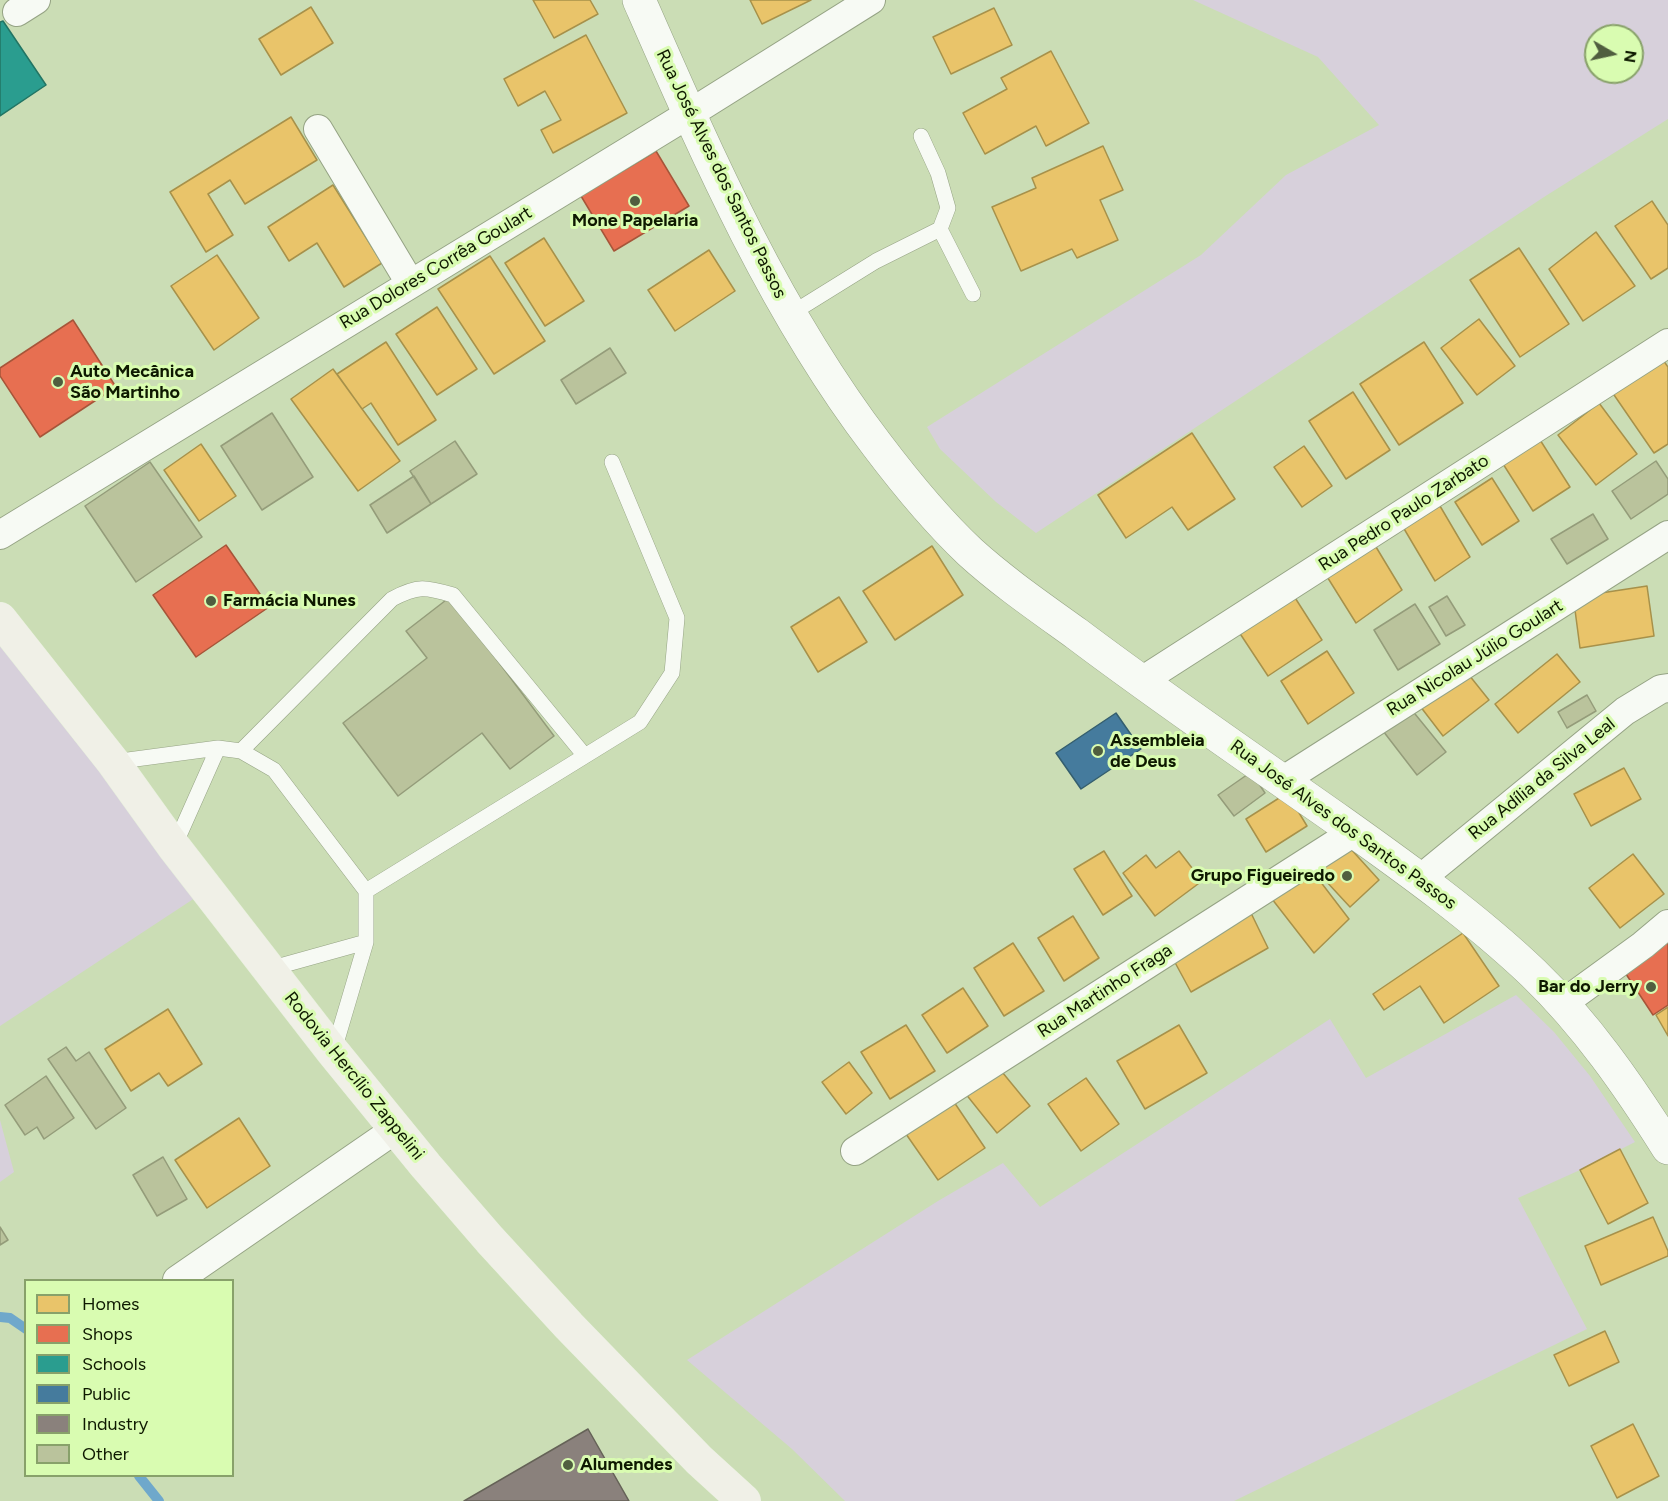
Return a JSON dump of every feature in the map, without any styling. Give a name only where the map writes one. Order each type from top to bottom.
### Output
[{"type":"main road","name":"Rodovia Hercílio Zappelini","points":[[0,619],[113,762],[174,848],[396,1129],[490,1240],[561,1317],[699,1460],[744,1501]]},
{"type":"street","name":"Rua José Alves dos Santos Passos","points":[[639,0],[736,214],[789,315],[855,416],[926,506],[971,553],[1140,682],[1420,879],[1464,913],[1534,974],[1589,1035],[1623,1080],[1668,1148]]},
{"type":"street","name":"Rua Dolores Corrêa Goulart","points":[[0,535],[689,114],[871,0]]},
{"type":"street","points":[[318,129],[410,283]]},
{"type":"street","name":"Rua Pedro Paulo Zarbato","points":[[1140,682],[1668,344]]},
{"type":"street","name":"Rua Nicolau Júlio Goulart","points":[[1282,781],[1668,535]]},
{"type":"street","name":"Rua Adília da Silva Leal","points":[[1420,879],[1625,711],[1661,689],[1668,688]]},
{"type":"street","name":"Rua Martinho Fraga","points":[[855,1151],[1354,832]]},
{"type":"street","points":[[1562,1004],[1668,924]]},
{"type":"street","points":[[180,1279],[396,1129]]},
{"type":"lane","points":[[789,315],[876,261],[940,229],[948,208],[938,173],[921,136]]},
{"type":"lane","points":[[940,229],[973,294]]},
{"type":"lane","points":[[366,891],[640,722],[672,673],[677,618],[612,462]]},
{"type":"lane","points":[[241,751],[392,599],[410,590],[432,589],[453,596],[585,756]]},
{"type":"lane","points":[[174,848],[218,748]]},
{"type":"lane","points":[[113,762],[218,748],[241,751],[274,770],[366,891],[366,942],[333,1052]]},
{"type":"lane","points":[[268,969],[366,942]]},
{"type":"shaded area","points":[[1193,0],[1668,0],[1668,119],[1544,197],[1036,533],[996,502],[940,449],[927,427],[1201,255],[1286,175],[1379,125],[1318,57]]},
{"type":"shaded area","points":[[0,645],[201,894],[0,1026]]},
{"type":"shaded area","points":[[1516,995],[1554,1032],[1590,1076],[1635,1142],[1518,1198],[1587,1329],[1234,1501],[845,1501],[792,1449],[687,1360],[938,1201],[1003,1163],[1040,1207],[1330,1019],[1366,1078]]},
{"type":"shaded area","points":[[0,1120],[14,1172],[0,1182]]},
{"type":"building: Homes","points":[[533,0],[590,0],[598,14],[554,38]]},
{"type":"building: Homes","points":[[750,0],[811,0],[762,24]]},
{"type":"building: Homes","points":[[311,7],[333,43],[281,75],[259,39]]},
{"type":"building: Homes","points":[[994,8],[1012,45],[951,74],[933,37]]},
{"type":"building: Homes","points":[[586,35],[627,113],[553,153],[541,130],[561,120],[545,91],[518,106],[504,79]]},
{"type":"building: Homes","points":[[1051,51],[1089,123],[1046,146],[1036,126],[985,154],[963,113],[1007,89],[1001,78]]},
{"type":"building: Homes","points":[[291,117],[317,160],[245,204],[230,180],[208,194],[233,235],[206,252],[170,192]]},
{"type":"building: Homes","points":[[1103,146],[1123,190],[1100,200],[1118,240],[1077,258],[1072,249],[1021,271],[992,207],[1036,188],[1032,178]]},
{"type":"building: Homes","points":[[333,185],[382,263],[344,287],[317,243],[289,261],[268,227]]},
{"type":"building: Homes","points":[[1652,201],[1668,225],[1668,268],[1651,279],[1615,226]]},
{"type":"building: Homes","points":[[1596,232],[1635,286],[1583,321],[1549,269]]},
{"type":"building: Homes","points":[[544,238],[584,301],[545,326],[505,263]]},
{"type":"building: Homes","points":[[1519,248],[1569,324],[1520,357],[1470,280]]},
{"type":"building: Homes","points":[[709,250],[735,291],[675,331],[648,290]]},
{"type":"building: Homes","points":[[217,255],[259,318],[214,350],[171,286]]},
{"type":"building: Homes","points":[[490,256],[545,341],[494,374],[438,289]]},
{"type":"building: Homes","points":[[437,307],[477,369],[437,395],[396,334]]},
{"type":"building: Homes","points":[[1479,319],[1515,366],[1477,395],[1441,348]]},
{"type":"building: Homes","points":[[386,342],[436,420],[398,445],[371,403],[362,409],[337,374]]},
{"type":"building: Homes","points":[[1424,342],[1463,403],[1399,445],[1360,384]]},
{"type":"building: Homes","points":[[1661,357],[1668,367],[1668,444],[1654,453],[1612,392]]},
{"type":"building: Homes","points":[[333,369],[400,461],[358,491],[291,399]]},
{"type":"building: Homes","points":[[1353,392],[1390,450],[1346,479],[1309,421]]},
{"type":"building: Homes","points":[[1599,403],[1637,454],[1596,485],[1558,435]]},
{"type":"building: Homes","points":[[1535,432],[1570,487],[1533,511],[1498,456]]},
{"type":"building: Homes","points":[[1192,433],[1235,499],[1188,530],[1172,507],[1126,538],[1098,495]]},
{"type":"building: Homes","points":[[201,444],[236,496],[199,521],[164,470]]},
{"type":"building: Homes","points":[[1304,446],[1332,486],[1302,507],[1274,467]]},
{"type":"building: Homes","points":[[1492,478],[1519,521],[1482,545],[1455,502]]},
{"type":"building: Homes","points":[[1440,506],[1470,557],[1435,581],[1403,527]]},
{"type":"building: Homes","points":[[1370,537],[1402,590],[1356,623],[1321,567]]},
{"type":"building: Homes","points":[[932,546],[963,595],[895,640],[863,591]]},
{"type":"building: Homes","points":[[1647,586],[1654,636],[1580,648],[1575,610],[1601,593]]},
{"type":"building: Homes","points":[[1292,593],[1322,640],[1268,676],[1237,629]]},
{"type":"building: Homes","points":[[839,597],[867,642],[818,672],[791,627]]},
{"type":"building: Homes","points":[[1327,651],[1354,693],[1308,724],[1281,681]]},
{"type":"building: Homes","points":[[1557,654],[1580,682],[1518,733],[1495,704]]},
{"type":"building: Homes","points":[[1465,670],[1489,700],[1443,736],[1420,706]]},
{"type":"building: Homes","points":[[1624,768],[1641,799],[1591,826],[1574,794]]},
{"type":"building: Homes","points":[[1287,793],[1307,826],[1266,852],[1246,819]]},
{"type":"building: Homes","points":[[1349,847],[1379,880],[1350,907],[1312,866]]},
{"type":"building: Homes","points":[[1104,851],[1132,896],[1103,915],[1074,869]]},
{"type":"building: Homes","points":[[1179,851],[1202,881],[1155,916],[1123,873],[1146,855],[1156,868]]},
{"type":"building: Homes","points":[[1633,854],[1664,894],[1620,928],[1589,888]]},
{"type":"building: Homes","points":[[1310,868],[1349,919],[1314,953],[1272,899]]},
{"type":"building: Homes","points":[[1250,911],[1268,948],[1191,992],[1172,957]]},
{"type":"building: Homes","points":[[1073,916],[1099,958],[1064,981],[1038,938]]},
{"type":"building: Homes","points":[[1463,933],[1499,986],[1444,1023],[1420,986],[1384,1010],[1373,994]]},
{"type":"building: Homes","points":[[1013,943],[1044,991],[1004,1016],[974,968]]},
{"type":"building: Homes","points":[[963,988],[988,1026],[947,1053],[922,1015]]},
{"type":"building: Homes","points":[[1668,1007],[1668,1036],[1656,1015]]},
{"type":"building: Homes","points":[[168,1009],[202,1064],[168,1086],[159,1073],[131,1091],[105,1049]]},
{"type":"building: Homes","points":[[906,1025],[935,1071],[890,1099],[861,1052]]},
{"type":"building: Homes","points":[[1179,1025],[1207,1073],[1145,1109],[1117,1061]]},
{"type":"building: Homes","points":[[849,1062],[872,1093],[846,1114],[822,1082]]},
{"type":"building: Homes","points":[[998,1067],[1030,1106],[997,1133],[965,1093]]},
{"type":"building: Homes","points":[[1086,1078],[1119,1124],[1081,1151],[1048,1104]]},
{"type":"building: Homes","points":[[954,1102],[985,1148],[938,1180],[906,1134]]},
{"type":"building: Homes","points":[[239,1118],[270,1166],[207,1208],[175,1160]]},
{"type":"building: Homes","points":[[1620,1149],[1648,1203],[1608,1224],[1580,1170]]},
{"type":"building: Homes","points":[[1653,1217],[1668,1256],[1601,1285],[1585,1246]]},
{"type":"building: Homes","points":[[1605,1331],[1619,1362],[1569,1386],[1554,1355]]},
{"type":"building: Homes","points":[[1633,1424],[1659,1476],[1617,1498],[1591,1446]]},
{"type":"building: Shops","name":"Mone Papelaria","points":[[656,151],[689,206],[614,251],[581,196]]},
{"type":"building: Shops","name":"Auto Mecânica São Martinho","points":[[73,320],[116,387],[40,437],[0,376],[0,368]]},
{"type":"building: Shops","name":"Farmácia Nunes","points":[[226,545],[269,607],[196,657],[153,595]]},
{"type":"building: Shops","name":"Bar do Jerry","points":[[1668,939],[1668,1005],[1653,1015],[1622,968]]},
{"type":"building: Schools","points":[[3,21],[46,85],[0,116],[0,22]]},
{"type":"building: Public","name":"Assembleia de Deus","points":[[1116,713],[1141,749],[1081,789],[1056,753]]},
{"type":"building: Industry","name":"Alumendes","points":[[588,1429],[629,1501],[464,1501]]},
{"type":"building: Other","points":[[610,348],[626,373],[576,404],[561,380]]},
{"type":"building: Other","points":[[272,413],[313,477],[262,510],[221,446]]},
{"type":"building: Other","points":[[455,441],[477,474],[431,504],[410,471]]},
{"type":"building: Other","points":[[1656,461],[1668,479],[1668,494],[1631,519],[1612,491]]},
{"type":"building: Other","points":[[150,462],[202,537],[136,582],[85,506]]},
{"type":"building: Other","points":[[414,476],[431,504],[387,533],[370,505]]},
{"type":"building: Other","points":[[1593,514],[1608,539],[1567,564],[1551,539]]},
{"type":"building: Other","points":[[1447,596],[1465,625],[1446,636],[1429,607]]},
{"type":"building: Other","points":[[450,597],[554,736],[510,769],[482,733],[398,796],[343,723],[427,658],[406,631]]},
{"type":"building: Other","points":[[1415,604],[1440,644],[1398,670],[1374,630]]},
{"type":"building: Other","points":[[1587,695],[1596,711],[1567,728],[1558,712]]},
{"type":"building: Other","points":[[1411,709],[1446,752],[1417,775],[1380,727]]},
{"type":"building: Other","points":[[1251,772],[1265,793],[1234,816],[1218,795]]},
{"type":"building: Other","points":[[66,1047],[76,1061],[89,1052],[126,1108],[96,1129],[48,1059]]},
{"type":"building: Other","points":[[46,1076],[74,1118],[44,1139],[37,1127],[25,1135],[5,1105]]},
{"type":"building: Other","points":[[163,1157],[187,1199],[157,1216],[133,1175]]},
{"type":"building: Other","points":[[0,1227],[8,1240],[0,1245]]},
{"type":"waterway","points":[[0,1317],[10,1318],[24,1328]]},
{"type":"waterway","points":[[140,1477],[159,1501]]},
{"type":"place","name":"Mone Papelaria","points":[[635,201]]},
{"type":"place","name":"Auto Mecânica São Martinho","points":[[58,382]]},
{"type":"place","name":"Farmácia Nunes","points":[[211,601]]},
{"type":"place","name":"Assembleia de Deus","points":[[1098,751]]},
{"type":"place","name":"Grupo Figueiredo","points":[[1347,876]]},
{"type":"place","name":"Bar do Jerry","points":[[1651,987]]},
{"type":"place","name":"Alumendes","points":[[568,1465]]}]
